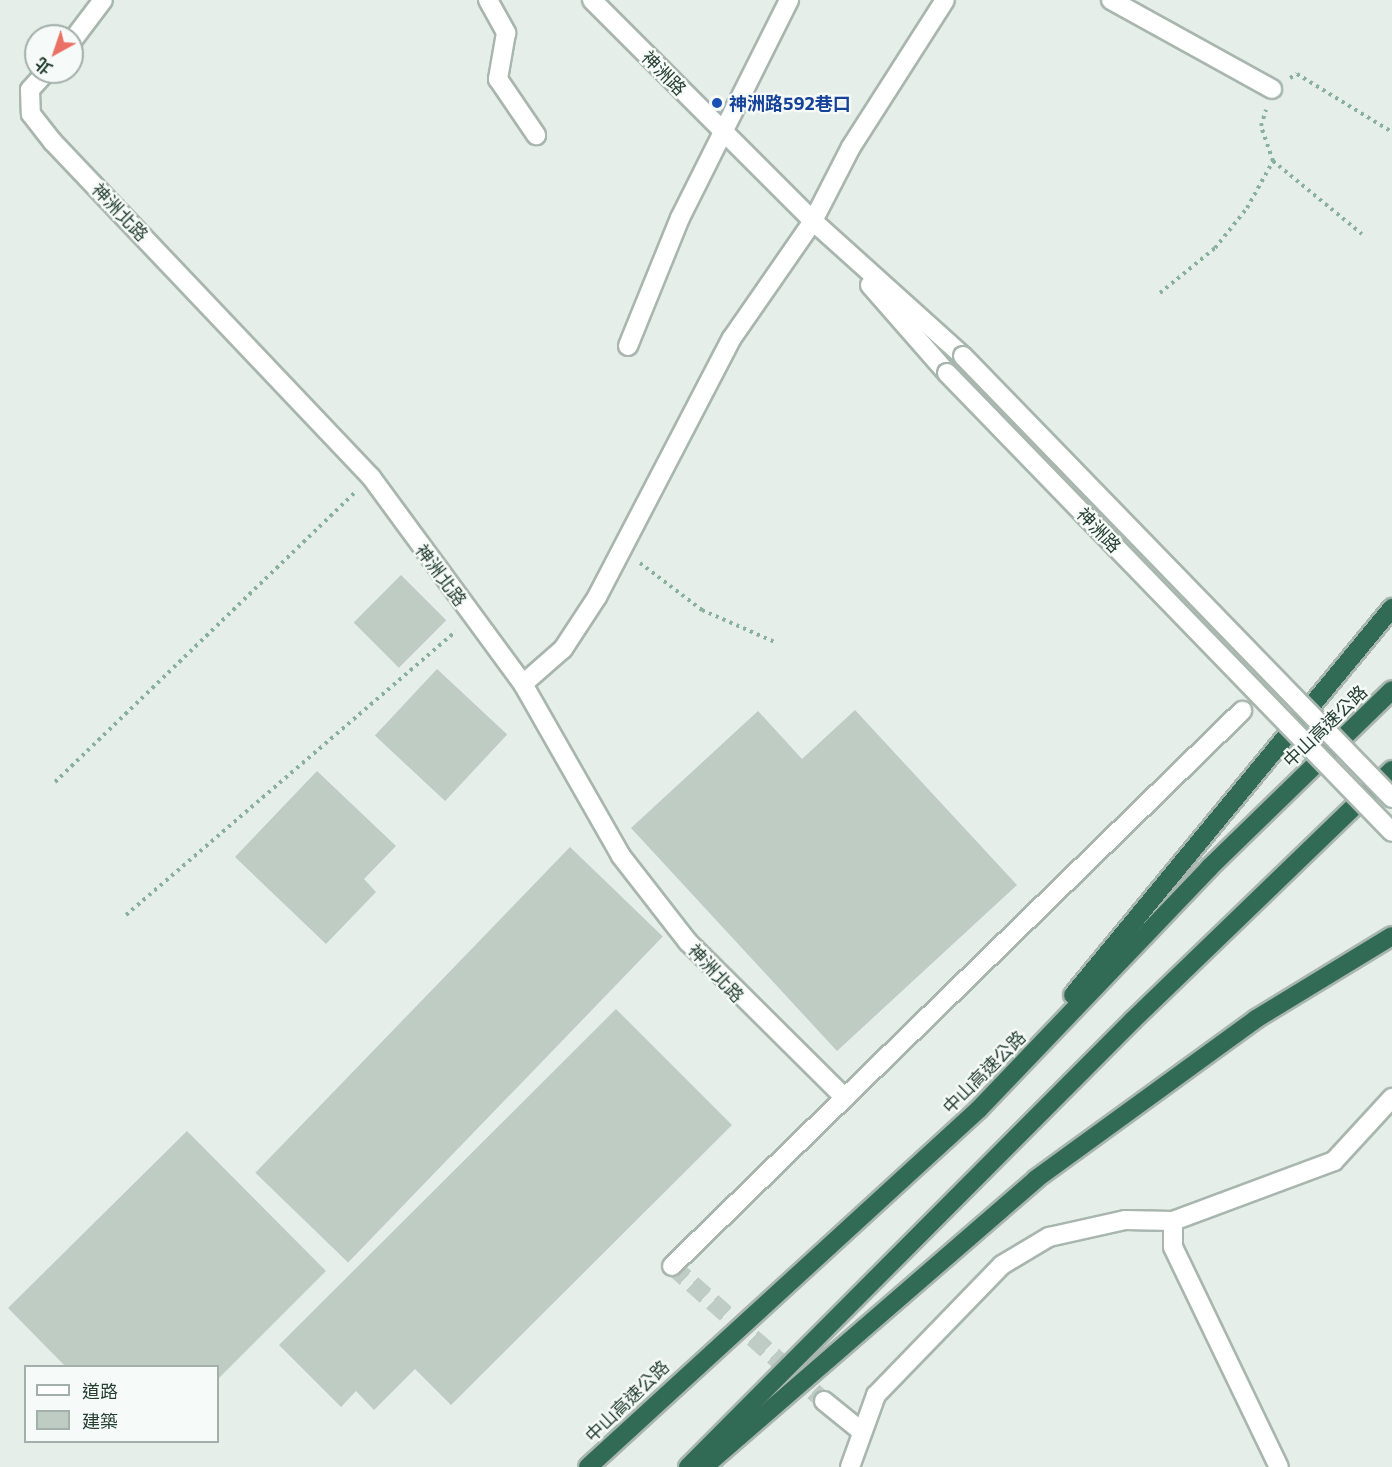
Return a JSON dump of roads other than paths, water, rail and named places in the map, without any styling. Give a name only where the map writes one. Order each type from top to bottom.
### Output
[{"type":"highway","points":[[979,1109],[1392,608]]},
{"type":"highway","name":"中山高速公路","points":[[588,1467],[979,1109],[1209,868],[1392,690]]},
{"type":"highway","points":[[688,1467],[1133,1020],[1392,770]]},
{"type":"highway","points":[[704,1467],[1036,1179],[1256,1019],[1390,938]]},
{"type":"street","points":[[84,25],[103,0]]},
{"type":"street","points":[[488,0],[506,33],[498,79],[536,135]]},
{"type":"street","name":"神洲路","points":[[592,0],[813,221],[963,356],[1392,798]]},
{"type":"street","points":[[628,346],[680,218],[789,0]]},
{"type":"street","points":[[523,684],[564,648],[623,549],[732,338],[813,221],[850,147],[945,0]]},
{"type":"street","points":[[1111,0],[1272,89]]},
{"type":"street","name":"神洲北路","points":[[35,84],[30,90],[31,114],[53,142],[371,477],[523,684],[621,855],[674,925],[754,1014],[845,1098]]},
{"type":"street","name":"神洲路","points":[[813,221],[947,373],[1392,832]]},
{"type":"street","points":[[672,1266],[1242,711]]},
{"type":"street","points":[[850,1467],[860,1430],[876,1395],[1002,1265],[1049,1238],[1125,1220],[1173,1221],[1334,1161],[1392,1098]]},
{"type":"street","points":[[1173,1221],[1173,1247],[1279,1467]]},
{"type":"street","points":[[824,1401],[860,1430]]},
{"type":"tunnel","points":[[672,1266],[824,1401]]},
{"type":"place","name":"神洲路592巷口","points":[[717,103]]}]
